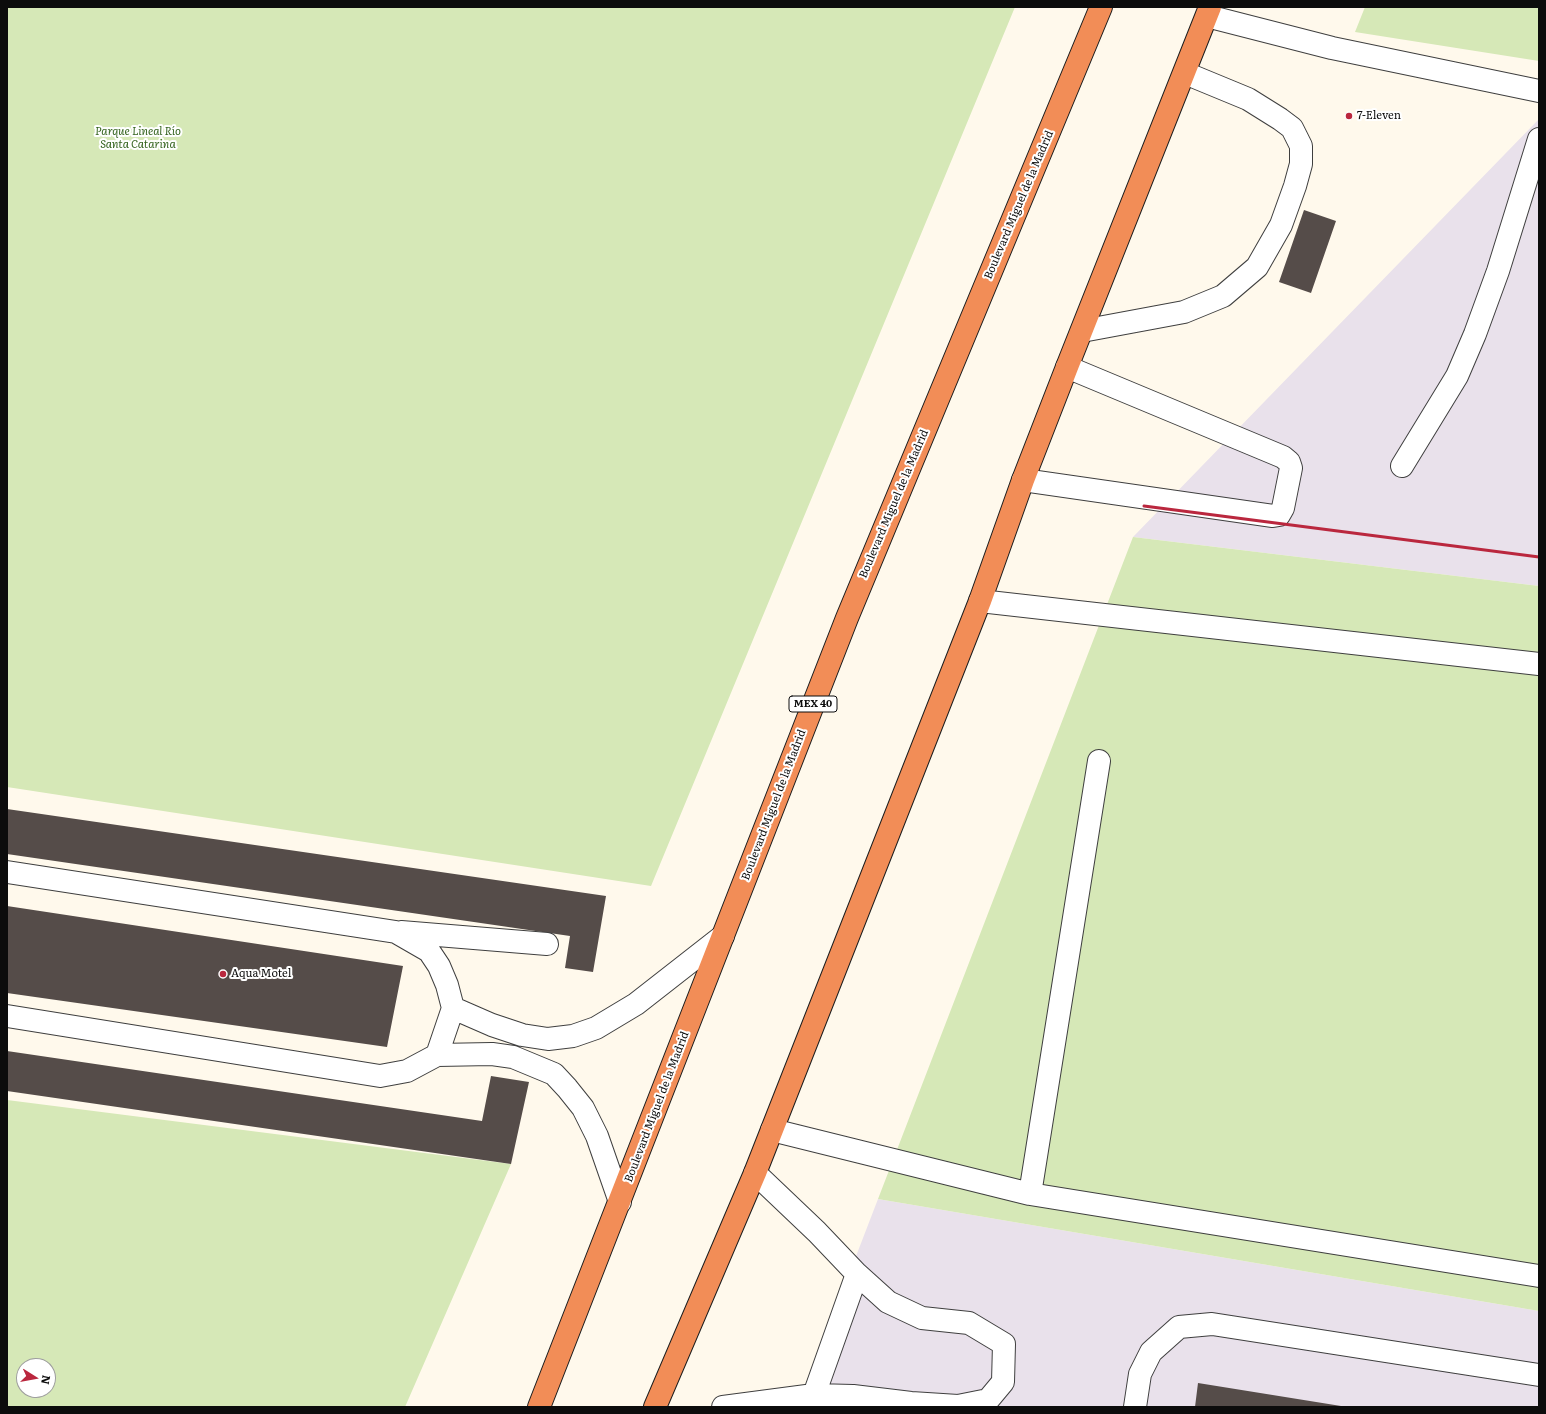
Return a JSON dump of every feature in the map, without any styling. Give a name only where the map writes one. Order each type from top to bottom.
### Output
[{"type":"highway","name":"Boulevard Miguel de la Madrid","points":[[539,1407],[850,611],[1101,7]]},
{"type":"highway","points":[[655,1407],[755,1173],[980,601],[1023,480],[1067,367],[1209,12]]},
{"type":"lane","points":[[1209,12],[1332,48],[1539,90]]},
{"type":"lane","points":[[1082,331],[1184,312],[1223,296],[1257,267],[1281,225],[1301,164],[1301,146],[1292,128],[1280,118],[1248,98],[1185,73]]},
{"type":"lane","points":[[1402,466],[1457,376],[1475,334],[1498,271],[1539,139]]},
{"type":"lane","points":[[1023,480],[1273,516],[1279,515],[1283,508],[1291,468],[1289,462],[1283,457],[1067,367]]},
{"type":"lane","points":[[980,601],[1539,664]]},
{"type":"lane","points":[[1030,1194],[1099,761]]},
{"type":"lane","points":[[7,872],[396,932],[547,944]]},
{"type":"lane","points":[[396,932],[429,951],[439,966],[447,985],[453,1008],[437,1055]]},
{"type":"lane","points":[[453,1008],[492,1025],[522,1035],[548,1039],[573,1036],[596,1028],[636,1004],[723,936]]},
{"type":"lane","points":[[7,1016],[380,1076],[407,1071],[437,1055],[492,1054],[513,1057],[554,1074],[582,1108],[597,1136],[620,1202]]},
{"type":"lane","points":[[772,1130],[1030,1194],[1539,1276]]},
{"type":"lane","points":[[723,1407],[814,1395],[853,1396],[911,1403],[958,1406],[988,1400],[1003,1382],[1004,1344],[969,1323],[922,1318],[888,1302],[857,1274],[817,1232],[755,1173]]},
{"type":"lane","points":[[814,1395],[857,1274]]},
{"type":"lane","points":[[1135,1407],[1140,1374],[1151,1352],[1179,1327],[1212,1324],[1539,1375]]},
{"type":"shaded area","points":[[1539,119],[1539,586],[1133,537],[1332,332]]},
{"type":"shaded area","points":[[878,1199],[1539,1311],[1539,1407],[798,1407]]},
{"type":"green space","name":"Parque Lineal Río Santa Catarina","points":[[7,7],[1015,7],[651,886],[7,787]]},
{"type":"green space","points":[[1365,7],[1539,7],[1539,61],[1355,32]]},
{"type":"green space","points":[[1133,537],[1539,586],[1539,1311],[878,1199]]},
{"type":"green space","points":[[7,1100],[511,1164],[405,1407],[7,1407]]},
{"type":"building","points":[[1304,210],[1336,221],[1311,293],[1279,282]]},
{"type":"building","points":[[7,809],[606,896],[593,972],[565,968],[570,936],[7,854]]},
{"type":"building","points":[[7,906],[403,966],[387,1047],[7,993]]},
{"type":"building","points":[[7,1051],[482,1121],[491,1076],[529,1082],[511,1164],[7,1091]]},
{"type":"building","points":[[1198,1383],[1341,1406],[1341,1407],[1195,1407]]},
{"type":"railway","points":[[1144,506],[1539,557]]},
{"type":"place","name":"7-Eleven","points":[[1349,116]]},
{"type":"place","name":"Aqua Motel","points":[[223,974]]}]
